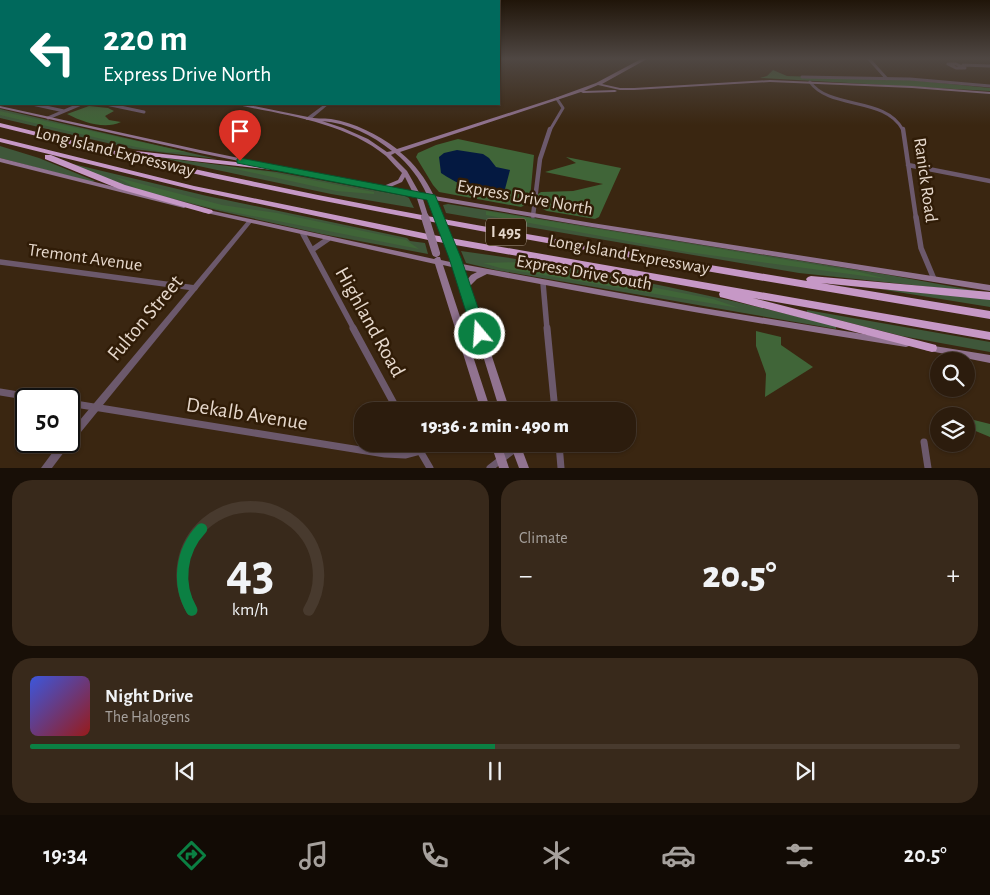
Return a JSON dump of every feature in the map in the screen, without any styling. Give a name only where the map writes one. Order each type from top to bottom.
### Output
[{"type":"highway","name":"Long Island Expressway","points":[[0,125],[290,192],[453,223],[990,314]]},
{"type":"highway","points":[[26,132],[152,155],[273,168]]},
{"type":"highway","points":[[0,141],[39,154],[122,187],[209,212]]},
{"type":"highway","name":"Long Island Expressway","points":[[0,141],[186,186],[434,238],[990,336]]},
{"type":"highway","points":[[647,256],[802,278],[990,296]]},
{"type":"highway","points":[[688,282],[769,306],[932,348]]},
{"type":"main road","points":[[387,154],[573,94],[604,81]]},
{"type":"main road","points":[[610,81],[620,89]]},
{"type":"main road","points":[[573,94],[740,81],[902,86],[990,93]]},
{"type":"main road","points":[[598,84],[620,89],[634,89]]},
{"type":"main road","points":[[241,105],[308,119],[349,132],[387,154],[410,178],[419,197],[436,257],[483,402]]},
{"type":"main road","name":"Express Drive North","points":[[0,107],[273,168],[419,197],[990,288]]},
{"type":"main road","points":[[308,119],[321,118],[346,125],[383,142],[397,151],[424,180],[457,262],[502,402]]},
{"type":"main road","points":[[383,142],[406,145],[421,144]]},
{"type":"main road","points":[[408,162],[411,152],[421,144]]},
{"type":"main road","name":"Express Drive South","points":[[2,162],[303,234],[436,257],[486,272],[719,314],[990,358]]},
{"type":"main road","points":[[380,188],[396,184],[405,172]]},
{"type":"main road","points":[[465,286],[474,277],[486,272]]},
{"type":"main road","points":[[521,452],[524,468]]},
{"type":"street","points":[[931,81],[990,86]]},
{"type":"street","name":"Ranick Road","points":[[810,82],[815,89],[822,93],[880,111],[896,119],[903,129],[921,248],[934,279]]},
{"type":"street","points":[[533,216],[541,149],[552,125],[563,108],[558,99]]},
{"type":"street","points":[[37,105],[64,111]]},
{"type":"street","points":[[48,118],[79,105]]},
{"type":"street","points":[[111,105],[144,112]]},
{"type":"street","points":[[308,119],[326,105]]},
{"type":"street","points":[[908,165],[990,182]]},
{"type":"street","name":"Fulton Street","points":[[80,425],[250,221]]},
{"type":"street","name":"Highland Road","points":[[303,234],[393,402]]},
{"type":"street","points":[[312,250],[328,239]]},
{"type":"street","name":"Tremont Avenue","points":[[0,262],[195,288]]},
{"type":"street","points":[[543,282],[554,402]]},
{"type":"street","points":[[0,392],[15,394]]},
{"type":"street","name":"Dekalb Avenue","points":[[80,405],[354,449]]},
{"type":"street","points":[[924,442],[928,468]]},
{"type":"street","name":"Dekalb Avenue","points":[[373,452],[404,455],[409,452]]},
{"type":"street","points":[[421,452],[430,468]]},
{"type":"street","points":[[490,468],[503,463],[513,452]]},
{"type":"street","points":[[559,452],[561,468]]},
{"type":"street","name":"Fulton Street","points":[[46,468],[58,453]]},
{"type":"green space","points":[[810,81],[920,81],[990,88],[990,91]]},
{"type":"green space","points":[[89,106],[108,108],[114,111],[105,116],[109,120],[121,122],[101,125],[80,120],[67,114]]},
{"type":"green space","points":[[0,109],[217,159],[133,149],[0,118]]},
{"type":"green space","points":[[0,111],[186,152],[165,152],[136,147],[0,115]]},
{"type":"green space","points":[[458,139],[534,155],[530,199],[527,204],[521,207],[439,192],[416,157],[418,153],[436,145]]},
{"type":"green space","points":[[0,146],[39,158],[95,181],[92,182],[0,158]]},
{"type":"green space","points":[[156,157],[277,172],[405,196],[409,198],[414,208],[331,194]]},
{"type":"green space","points":[[566,157],[621,168],[599,217],[595,219],[547,211],[539,204],[538,194],[541,192],[573,191],[603,184],[545,172],[576,163]]},
{"type":"green space","points":[[73,164],[207,196],[407,238],[410,241],[425,243],[428,254],[322,234],[220,211],[130,188]]},
{"type":"green space","points":[[222,166],[270,172],[374,192],[374,194],[336,191]]},
{"type":"green space","points":[[115,177],[222,205],[277,213],[406,240],[419,249],[212,208],[141,190]]},
{"type":"green space","points":[[448,204],[889,275],[988,293],[799,273],[446,213],[443,205]]},
{"type":"green space","points":[[486,211],[860,272],[887,279],[687,252],[486,215]]},
{"type":"green space","points":[[461,251],[650,283],[836,326],[836,329],[496,270],[466,263]]},
{"type":"green space","points":[[523,262],[713,299],[739,308],[500,268],[483,263]]},
{"type":"green space","points":[[879,289],[990,299],[990,307]]},
{"type":"green space","points":[[807,310],[990,342],[990,352],[902,336],[807,312]]},
{"type":"green space","points":[[756,331],[781,337],[781,345],[813,367],[765,397],[766,374],[756,346]]},
{"type":"green space","points":[[975,420],[990,424],[990,437],[975,431]]},
{"type":"water","points":[[457,150],[483,154],[496,167],[510,170],[505,189],[488,191],[471,188],[455,182],[441,173],[439,157],[444,153]]},
{"type":"route","points":[[240,161],[432,197],[455,258],[480,334]]}]
